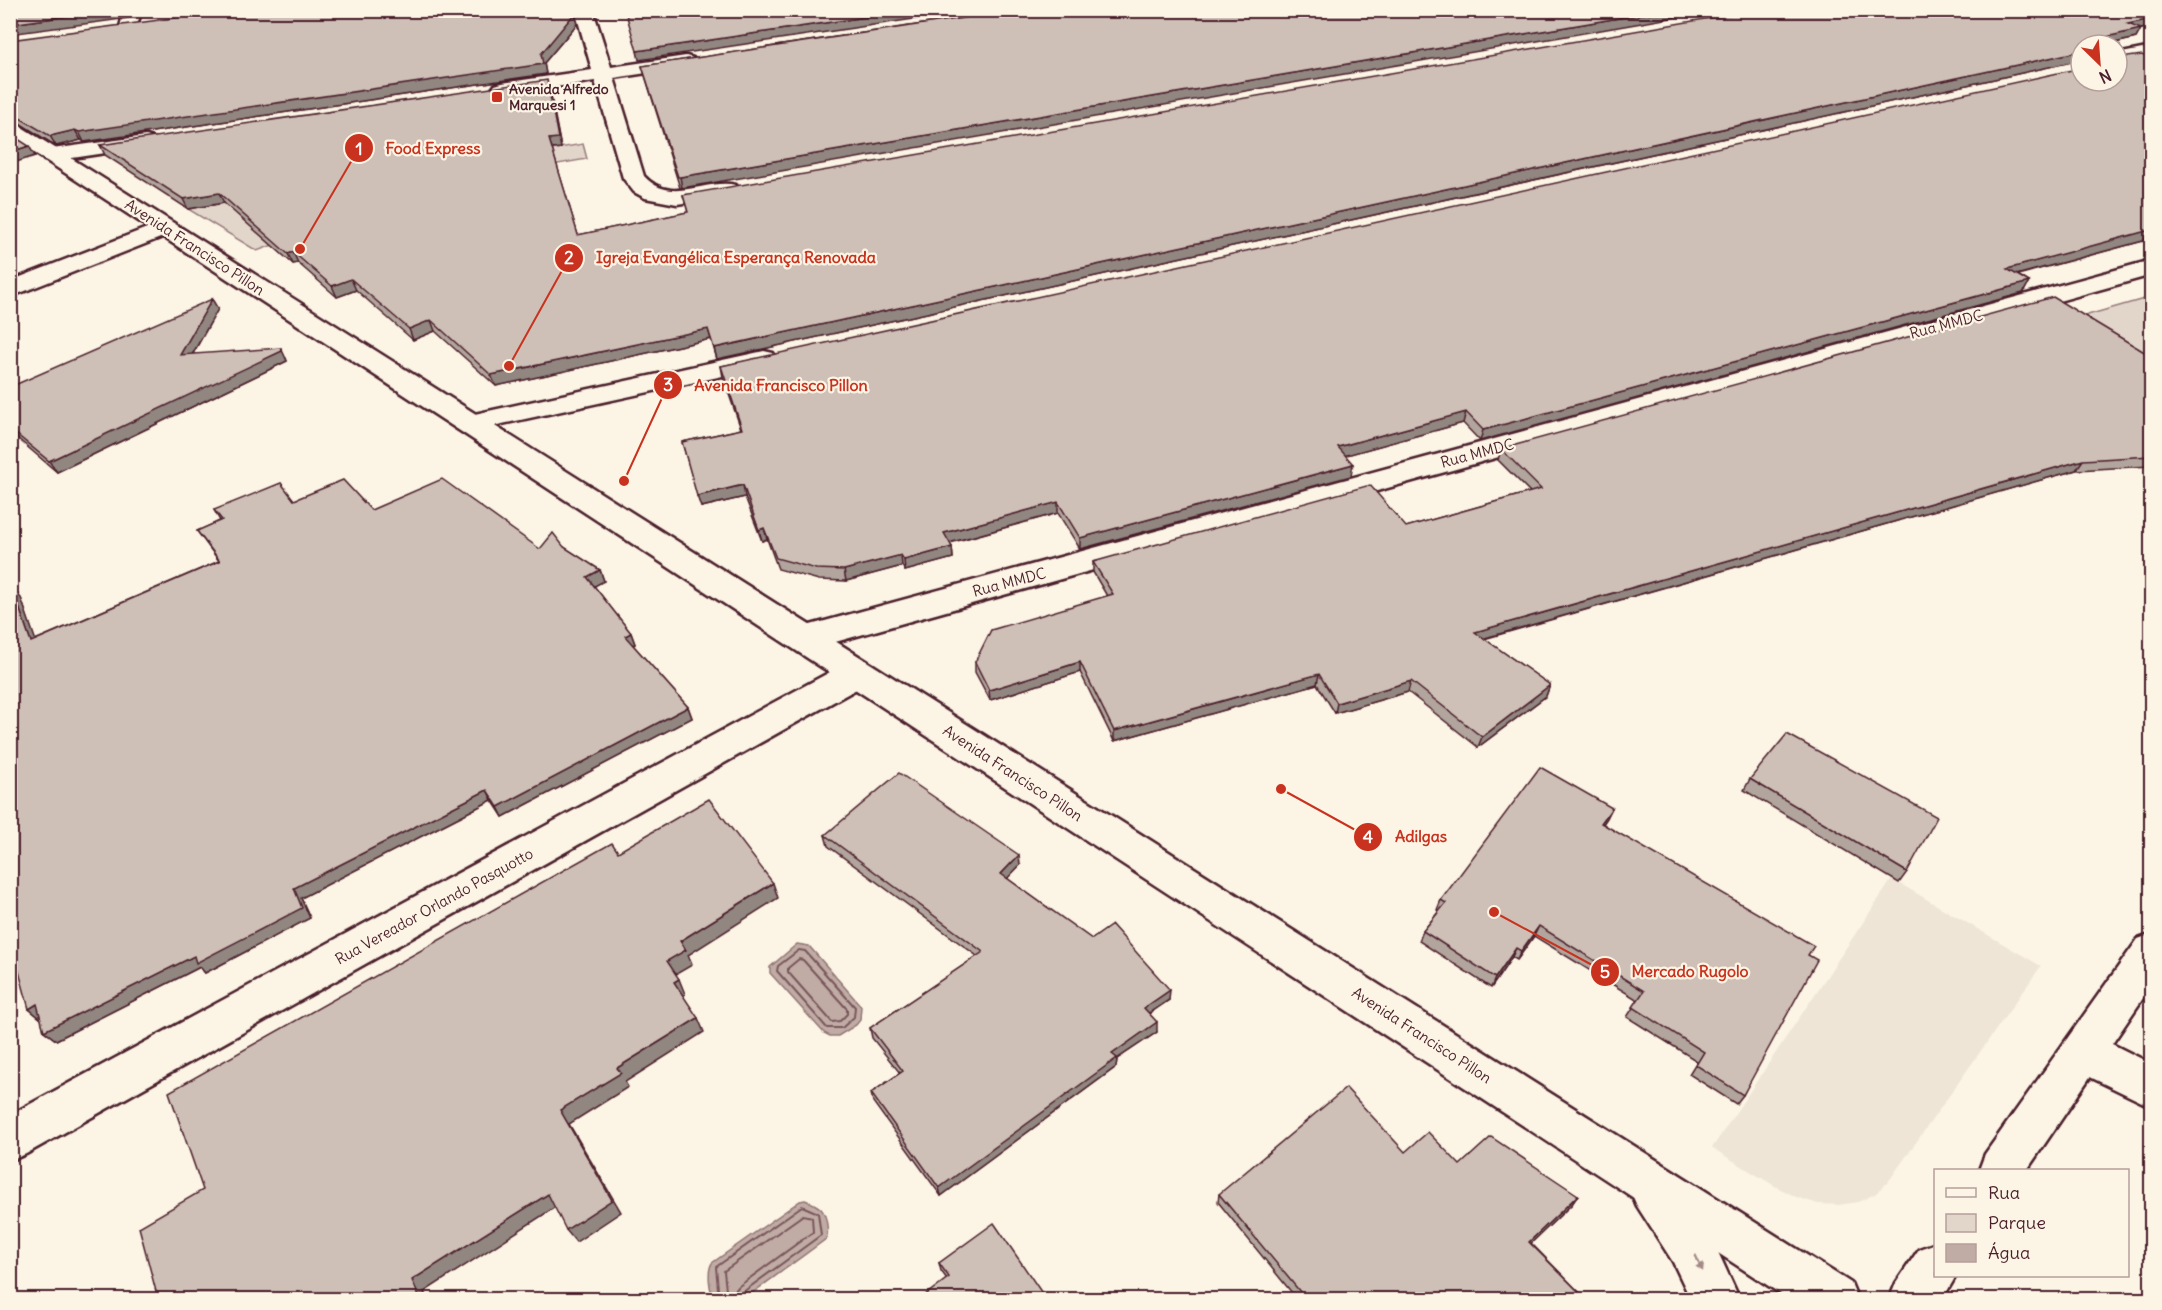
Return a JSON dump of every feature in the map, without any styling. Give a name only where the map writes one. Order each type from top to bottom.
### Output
[{"type":"street","points":[[584,10],[634,178],[640,188],[651,194],[669,197],[693,196],[752,186]]},
{"type":"street","points":[[105,30],[131,19],[150,24]]},
{"type":"street","points":[[2129,58],[2151,53]]},
{"type":"street","points":[[484,92],[708,58]]},
{"type":"street","name":"Avenida Francisco Pillon","points":[[10,128],[1834,1299]]},
{"type":"street","points":[[52,155],[170,138]]},
{"type":"street","points":[[10,290],[165,228]]},
{"type":"street","name":"Rua MMDC","points":[[803,639],[2151,267]]},
{"type":"street","points":[[470,423],[790,353]]},
{"type":"street","name":"Rua Vereador Orlando Pasquotto","points":[[10,1140],[857,673]]},
{"type":"street","points":[[2002,1169],[2151,951]]},
{"type":"street","points":[[2083,1051],[2151,1087]]},
{"type":"street","points":[[1646,1178],[1690,1245],[1716,1299]]},
{"type":"street","points":[[1913,1299],[1934,1268]]},
{"type":"shaded area","points":[[1892,879],[2041,966],[1888,1182],[1875,1194],[1858,1202],[1839,1205],[1818,1204],[1796,1197],[1773,1185],[1712,1148]]},
{"type":"green space","points":[[583,144],[587,159],[436,185],[257,251],[188,209]]},
{"type":"green space","points":[[2151,297],[2151,356],[2084,316]]},
{"type":"water","points":[[797,944],[809,946],[861,1006],[860,1020],[838,1036],[824,1033],[770,973],[770,967]]},
{"type":"water","points":[[805,1200],[818,1206],[823,1212],[828,1229],[826,1239],[744,1299],[715,1299],[709,1281],[712,1263],[800,1201]]},
{"type":"building","points":[[10,10],[113,10],[10,24]]},
{"type":"building","points":[[234,10],[573,10],[574,14],[541,54],[543,64],[79,132],[75,130],[50,136],[10,112],[10,40]]},
{"type":"building","points":[[625,10],[912,10],[637,51]]},
{"type":"building","points":[[1017,10],[1666,10],[680,177],[678,177],[642,66]]},
{"type":"building","points":[[1757,10],[2151,10],[2151,19],[2128,24],[2141,29],[2124,33],[2069,33],[2069,54],[714,348],[708,329],[491,375],[431,320],[409,329],[351,279],[332,286],[293,252],[288,254],[219,193],[183,199],[100,145],[547,80],[558,138],[549,139],[578,235],[688,212],[683,195]]},
{"type":"building","points":[[2142,55],[2151,59],[2150,230],[2007,269],[2029,282],[1483,430],[1466,412],[1338,447],[1353,464],[1080,538],[1058,502],[944,533],[952,547],[904,560],[901,555],[844,570],[816,569],[776,558],[764,528],[759,530],[743,485],[697,496],[682,442],[742,429],[721,366],[2069,71],[2069,93],[2129,93],[2129,57]]},
{"type":"building","points":[[10,134],[29,146],[10,152]]},
{"type":"building","points":[[2053,297],[2151,356],[2151,456],[2083,460],[1475,632],[1550,685],[1482,737],[1411,681],[1337,703],[1319,674],[1114,731],[1080,662],[989,690],[975,662],[991,630],[1113,594],[1093,562],[1370,485],[1406,527],[1541,489],[1501,449]]},
{"type":"building","points":[[212,299],[180,355],[281,348],[282,351],[49,461],[10,429],[10,387]]},
{"type":"building","points":[[442,479],[540,549],[553,533],[564,547],[600,570],[587,577],[631,633],[625,636],[688,707],[498,807],[487,790],[294,888],[302,908],[196,963],[194,956],[44,1031],[37,1004],[29,1009],[13,949],[10,950],[10,588],[12,587],[31,642],[220,561],[197,531],[222,520],[214,510],[281,483],[294,500],[343,480],[371,510]]},
{"type":"building","points":[[1787,734],[1937,817],[1907,872],[1750,779]]},
{"type":"building","points":[[1540,767],[1612,808],[1601,823],[1814,946],[1808,955],[1817,960],[1743,1095],[1696,1065],[1704,1052],[1633,1007],[1644,991],[1539,926],[1521,951],[1516,948],[1495,978],[1423,931],[1446,903],[1441,900]]},
{"type":"building","points":[[899,773],[1019,855],[1001,874],[1092,939],[1112,925],[1170,990],[1144,1008],[1157,1022],[1112,1054],[1117,1058],[939,1188],[871,1093],[903,1071],[870,1028],[983,952],[825,835]]},
{"type":"building","points":[[709,799],[773,883],[680,941],[686,950],[667,961],[679,979],[674,982],[698,1018],[617,1068],[621,1073],[560,1110],[612,1200],[566,1230],[548,1194],[412,1280],[420,1299],[158,1299],[139,1227],[203,1190],[169,1092],[612,843],[618,852]]},
{"type":"building","points":[[1346,1088],[1405,1152],[1428,1132],[1460,1165],[1491,1137],[1578,1195],[1529,1242],[1586,1299],[1306,1299],[1219,1194]]},
{"type":"building","points":[[994,1223],[1046,1299],[920,1299],[949,1277],[939,1263]]},
{"type":"place","name":"Avenida Alfredo Marquesi 1","points":[[497,97]]},
{"type":"place","name":"Food Express","points":[[300,249]]},
{"type":"place","name":"Igreja Evangélica Esperança Renovada","points":[[509,366]]},
{"type":"place","name":"Avenida Francisco Pillon","points":[[624,481]]},
{"type":"place","name":"Adilgas","points":[[1281,789]]},
{"type":"place","name":"Mercado Rugolo","points":[[1494,912]]}]
